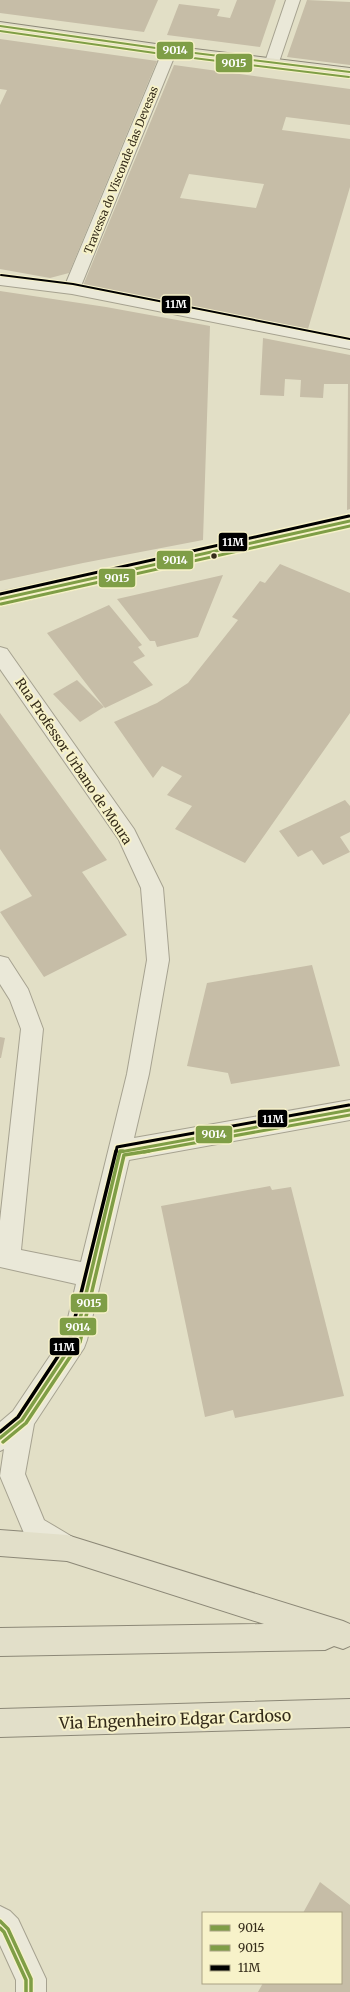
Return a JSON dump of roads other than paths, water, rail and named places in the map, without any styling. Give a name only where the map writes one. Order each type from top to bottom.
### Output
[{"type":"main road","points":[[0,26],[170,50],[350,72]]},
{"type":"main road","points":[[0,1543],[67,1548],[346,1635]]},
{"type":"main road","points":[[0,1642],[346,1635]]},
{"type":"main road","name":"Via Engenheiro Edgar Cardoso","points":[[0,1723],[148,1720],[350,1713]]},
{"type":"street","points":[[272,62],[293,0]]},
{"type":"street","name":"Travessa do Visconde das Devesas","points":[[72,289],[170,50]]},
{"type":"street","points":[[0,280],[72,289],[350,344]]},
{"type":"street","points":[[0,599],[350,521]]},
{"type":"street","name":"Rua Professor Urbano de Moura","points":[[0,654],[127,835],[152,888],[158,960],[138,1074],[75,1340],[22,1420],[0,1438]]},
{"type":"street","points":[[0,965],[20,996],[32,1029],[8,1259],[90,1274]]},
{"type":"street","points":[[120,1151],[350,1110]]},
{"type":"street","name":"Rua Professor Urbano de Moura","points":[[22,1420],[12,1474],[35,1529],[67,1548]]},
{"type":"street","points":[[0,1922],[8,1929],[31,1979],[31,1992]]}]
